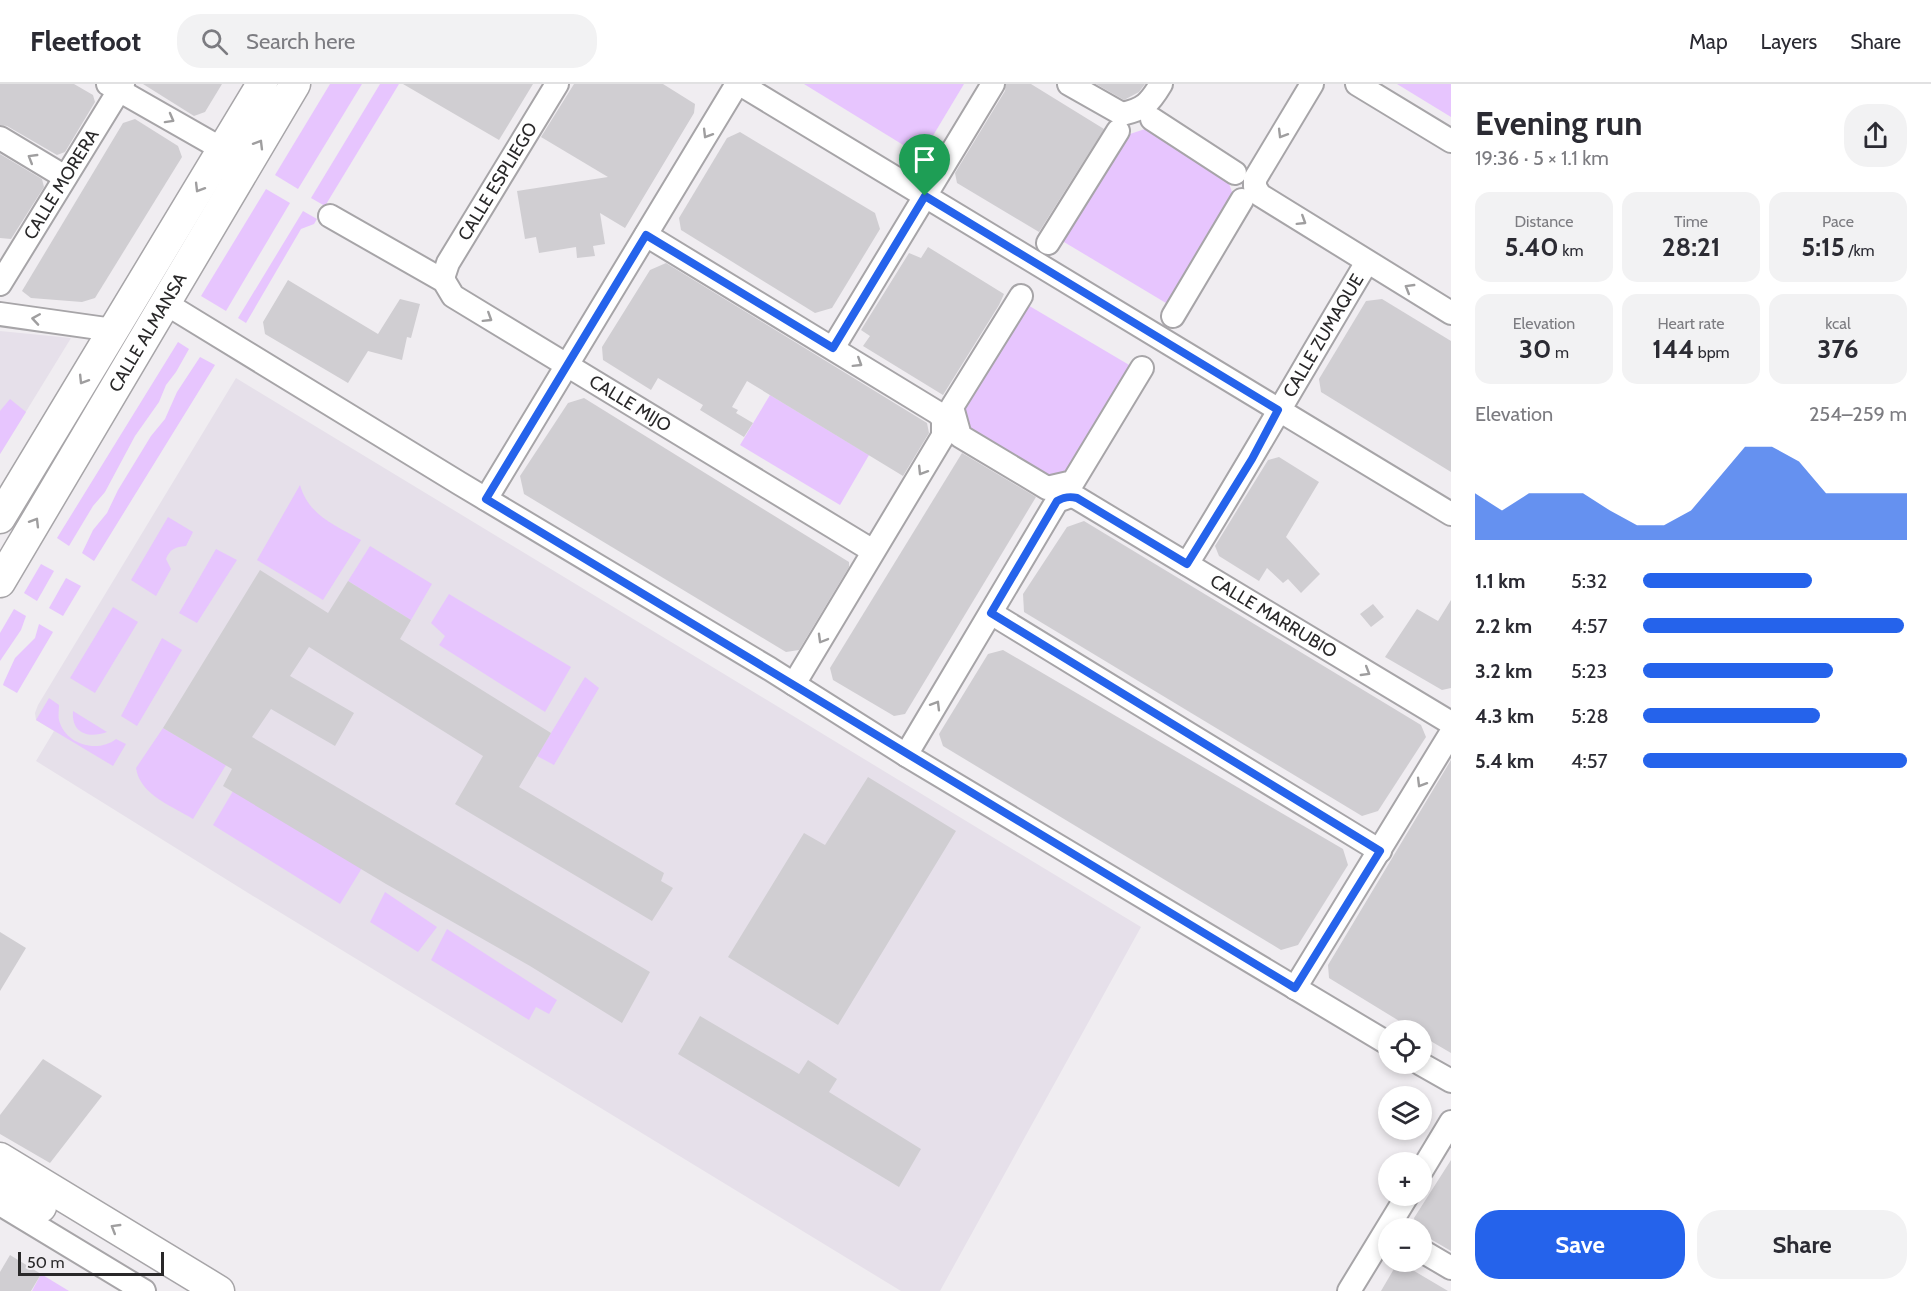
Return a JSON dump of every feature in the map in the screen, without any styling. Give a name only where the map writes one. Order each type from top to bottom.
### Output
[{"type":"main road","name":"CALLE ALMANSA","points":[[0,518],[262,84]]},
{"type":"main road","name":"CALLE ALMANSA","points":[[0,582],[295,84]]},
{"type":"main road","points":[[0,1158],[219,1291]]},
{"type":"main road","points":[[0,1183],[180,1291]]},
{"type":"street","name":"CALLE ESPLIEGO","points":[[444,281],[448,263],[557,84]]},
{"type":"street","points":[[486,499],[739,84],[1451,514]]},
{"type":"street","points":[[833,348],[993,84]]},
{"type":"street","points":[[1070,84],[1120,122]]},
{"type":"street","points":[[1048,243],[1120,122],[1151,100],[1161,84]]},
{"type":"street","points":[[1173,316],[1312,84]]},
{"type":"street","points":[[1357,84],[1451,141]]},
{"type":"street","points":[[116,86],[222,148]]},
{"type":"street","name":"CALLE MORERA","points":[[0,284],[6,261],[65,177],[116,86]]},
{"type":"street","points":[[1152,119],[1235,173]]},
{"type":"street","points":[[0,138],[65,177]]},
{"type":"street","points":[[1248,194],[1260,195],[1451,313]]},
{"type":"street","name":"CALLE MIJO","points":[[330,216],[444,281],[453,296],[873,551]]},
{"type":"street","name":"CALLE MARRUBIO","points":[[646,235],[949,418],[960,436],[1047,488],[1077,498],[1451,723]]},
{"type":"street","name":"CALLE ZUMAQUE","points":[[1187,564],[1252,459],[1278,410],[1367,262]]},
{"type":"street","points":[[794,684],[944,436],[952,407],[1021,296]]},
{"type":"street","points":[[165,303],[794,684],[906,755],[1378,1037]]},
{"type":"street","points":[[0,314],[113,330]]},
{"type":"street","points":[[906,755],[1057,501],[1060,492],[1072,482],[1142,368]]},
{"type":"street","points":[[991,613],[1380,851]]},
{"type":"street","points":[[1295,988],[1451,734]]},
{"type":"street","points":[[1432,1071],[1451,1082]]},
{"type":"street","points":[[1432,1153],[1451,1122]]},
{"type":"street","points":[[0,1204],[144,1291]]},
{"type":"street","points":[[1349,1291],[1378,1246]]},
{"type":"street","points":[[1432,1257],[1451,1268]]},
{"type":"shaded area","points":[[330,84],[362,84],[298,189],[275,175]]},
{"type":"shaded area","points":[[380,84],[399,84],[325,206],[311,198]]},
{"type":"shaded area","points":[[804,84],[964,84],[925,149],[913,151]]},
{"type":"shaded area","points":[[1397,84],[1451,84],[1451,117]]},
{"type":"shaded area","points":[[1151,127],[1225,172],[1232,192],[1233,206],[1171,306],[1059,239],[1118,138]]},
{"type":"shaded area","points":[[266,189],[290,203],[226,311],[201,296]]},
{"type":"shaded area","points":[[303,211],[317,219],[314,224],[301,229],[246,323],[238,318]]},
{"type":"shaded area","points":[[1021,301],[1136,369],[1072,472],[1039,477],[963,430],[960,403]]},
{"type":"shaded area","points":[[0,331],[71,338],[0,454]]},
{"type":"shaded area","points":[[178,342],[189,349],[166,385],[159,402],[135,436],[105,492],[93,506],[69,546],[57,538]]},
{"type":"shaded area","points":[[200,357],[215,365],[94,561],[82,553],[93,530],[107,513],[118,490],[151,436],[165,419],[177,392]]},
{"type":"shaded area","points":[[236,378],[1141,927],[940,1291],[901,1291],[36,761],[54,731],[36,720],[35,713],[38,705]]},
{"type":"shaded area","points":[[770,395],[869,455],[840,505],[740,445]]},
{"type":"shaded area","points":[[10,399],[26,412],[0,454],[0,411]]},
{"type":"shaded area","points":[[300,485],[304,496],[316,512],[361,540],[323,600],[257,560]]},
{"type":"shaded area","points":[[168,517],[193,532],[186,546],[173,549],[169,553],[166,559],[171,569],[156,596],[131,580]]},
{"type":"shaded area","points":[[370,546],[432,584],[411,620],[348,581]]},
{"type":"shaded area","points":[[216,549],[237,560],[197,623],[179,613]]},
{"type":"shaded area","points":[[41,564],[54,571],[37,601],[24,593]]},
{"type":"shaded area","points":[[66,578],[81,586],[63,616],[49,608]]},
{"type":"shaded area","points":[[449,594],[571,667],[545,712],[439,645],[445,636],[431,623]]},
{"type":"shaded area","points":[[113,607],[138,622],[95,693],[70,678]]},
{"type":"shaded area","points":[[14,609],[26,616],[21,630],[0,661],[0,633]]},
{"type":"shaded area","points":[[39,624],[53,632],[17,693],[3,685],[15,658],[35,638]]},
{"type":"shaded area","points":[[162,638],[182,650],[137,726],[121,716]]},
{"type":"shaded area","points":[[585,677],[599,688],[554,765],[537,756]]},
{"type":"shaded area","points":[[49,698],[59,705],[62,728],[75,741],[100,746],[116,739],[126,744],[113,766],[36,720]]},
{"type":"shaded area","points":[[73,711],[107,732],[93,735],[82,732],[75,725]]},
{"type":"shaded area","points":[[163,728],[226,765],[193,819],[150,793],[144,786],[136,768]]},
{"type":"shaded area","points":[[233,791],[362,868],[340,904],[213,825]]},
{"type":"shaded area","points":[[385,892],[437,927],[418,952],[370,922]]},
{"type":"shaded area","points":[[447,929],[557,1000],[549,1014],[536,1007],[529,1020],[431,960]]},
{"type":"shaded area","points":[[41,1274],[69,1291],[32,1291]]},
{"type":"building","points":[[0,84],[74,84],[93,95],[95,102],[65,152],[57,155],[7,126],[0,125]]},
{"type":"building","points":[[143,84],[222,84],[205,112],[194,116]]},
{"type":"building","points":[[403,84],[533,84],[499,140]]},
{"type":"building","points":[[574,84],[663,84],[695,104],[694,113],[625,228],[600,213],[605,244],[593,246],[595,256],[577,258],[576,247],[539,253],[536,237],[525,239],[517,191],[608,177],[541,137]]},
{"type":"building","points":[[1006,84],[1031,84],[1104,129],[1039,232],[957,183],[955,173],[1005,91]]},
{"type":"building","points":[[1096,84],[1145,84],[1139,92],[1124,100]]},
{"type":"building","points":[[135,119],[178,146],[182,157],[95,298],[82,302],[31,298],[22,291],[123,123]]},
{"type":"building","points":[[740,132],[875,213],[880,229],[832,308],[815,313],[681,230],[679,218],[727,138]]},
{"type":"building","points":[[0,154],[42,179],[44,187],[11,239],[0,238]]},
{"type":"building","points":[[928,247],[1004,294],[943,395],[863,346],[870,336],[861,330],[909,253],[921,258]]},
{"type":"building","points":[[666,263],[927,423],[929,433],[903,476],[747,381],[732,407],[738,410],[736,413],[753,423],[744,437],[700,410],[703,405],[658,378],[651,390],[603,360],[602,347],[650,270]]},
{"type":"building","points":[[288,280],[378,334],[400,299],[420,304],[411,338],[407,337],[402,360],[368,351],[348,383],[265,334],[263,322]]},
{"type":"building","points":[[1382,299],[1451,341],[1451,472],[1321,392],[1319,379],[1366,301]]},
{"type":"building","points":[[584,398],[849,562],[849,567],[799,650],[786,652],[524,494],[520,476],[568,403]]},
{"type":"building","points":[[962,453],[1036,497],[905,714],[894,716],[833,680],[830,668]]},
{"type":"building","points":[[1279,457],[1319,482],[1286,537],[1320,574],[1301,593],[1288,579],[1283,583],[1267,568],[1259,581],[1219,556],[1215,546],[1268,460]]},
{"type":"building","points":[[1084,521],[1421,725],[1426,737],[1378,811],[1362,816],[1024,612],[1023,594],[1067,527]]},
{"type":"building","points":[[260,570],[328,613],[348,581],[411,620],[400,639],[551,733],[519,787],[664,873],[661,881],[673,888],[652,921],[455,804],[483,756],[309,647],[290,676],[354,713],[335,746],[271,709],[252,737],[650,972],[622,1023],[530,966],[386,884],[223,786],[232,769],[163,728]]},
{"type":"building","points":[[1451,600],[1451,688],[1442,690],[1385,657],[1417,609],[1438,621]]},
{"type":"building","points":[[1373,604],[1384,617],[1371,627],[1360,614]]},
{"type":"building","points":[[1003,650],[1343,849],[1348,865],[1298,945],[1281,950],[943,746],[939,734],[988,654]]},
{"type":"building","points":[[1451,760],[1451,1053],[1432,1042],[1432,1020],[1398,1020],[1329,978],[1328,965]]},
{"type":"building","points":[[868,777],[956,831],[838,1025],[728,957],[804,833],[825,845]]},
{"type":"building","points":[[0,932],[26,948],[0,991]]},
{"type":"building","points":[[700,1016],[799,1074],[808,1060],[837,1079],[829,1092],[921,1149],[899,1187],[678,1054]]},
{"type":"building","points":[[43,1059],[102,1096],[50,1163],[0,1134],[0,1115]]},
{"type":"building","points":[[1451,1160],[1451,1251],[1432,1240],[1432,1218],[1414,1218],[1422,1206],[1432,1206],[1432,1190]]},
{"type":"building","points":[[10,1255],[41,1274],[31,1291],[0,1291],[0,1272]]},
{"type":"building","points":[[1392,1272],[1416,1272],[1448,1291],[1381,1291]]},
{"type":"route","points":[[925,196],[1278,410],[1252,459],[1187,564],[1077,498],[1071,496],[1062,498],[1057,501],[991,613],[1380,851],[1295,988],[906,755],[770,669],[486,499],[646,235],[833,348],[925,196]]}]
